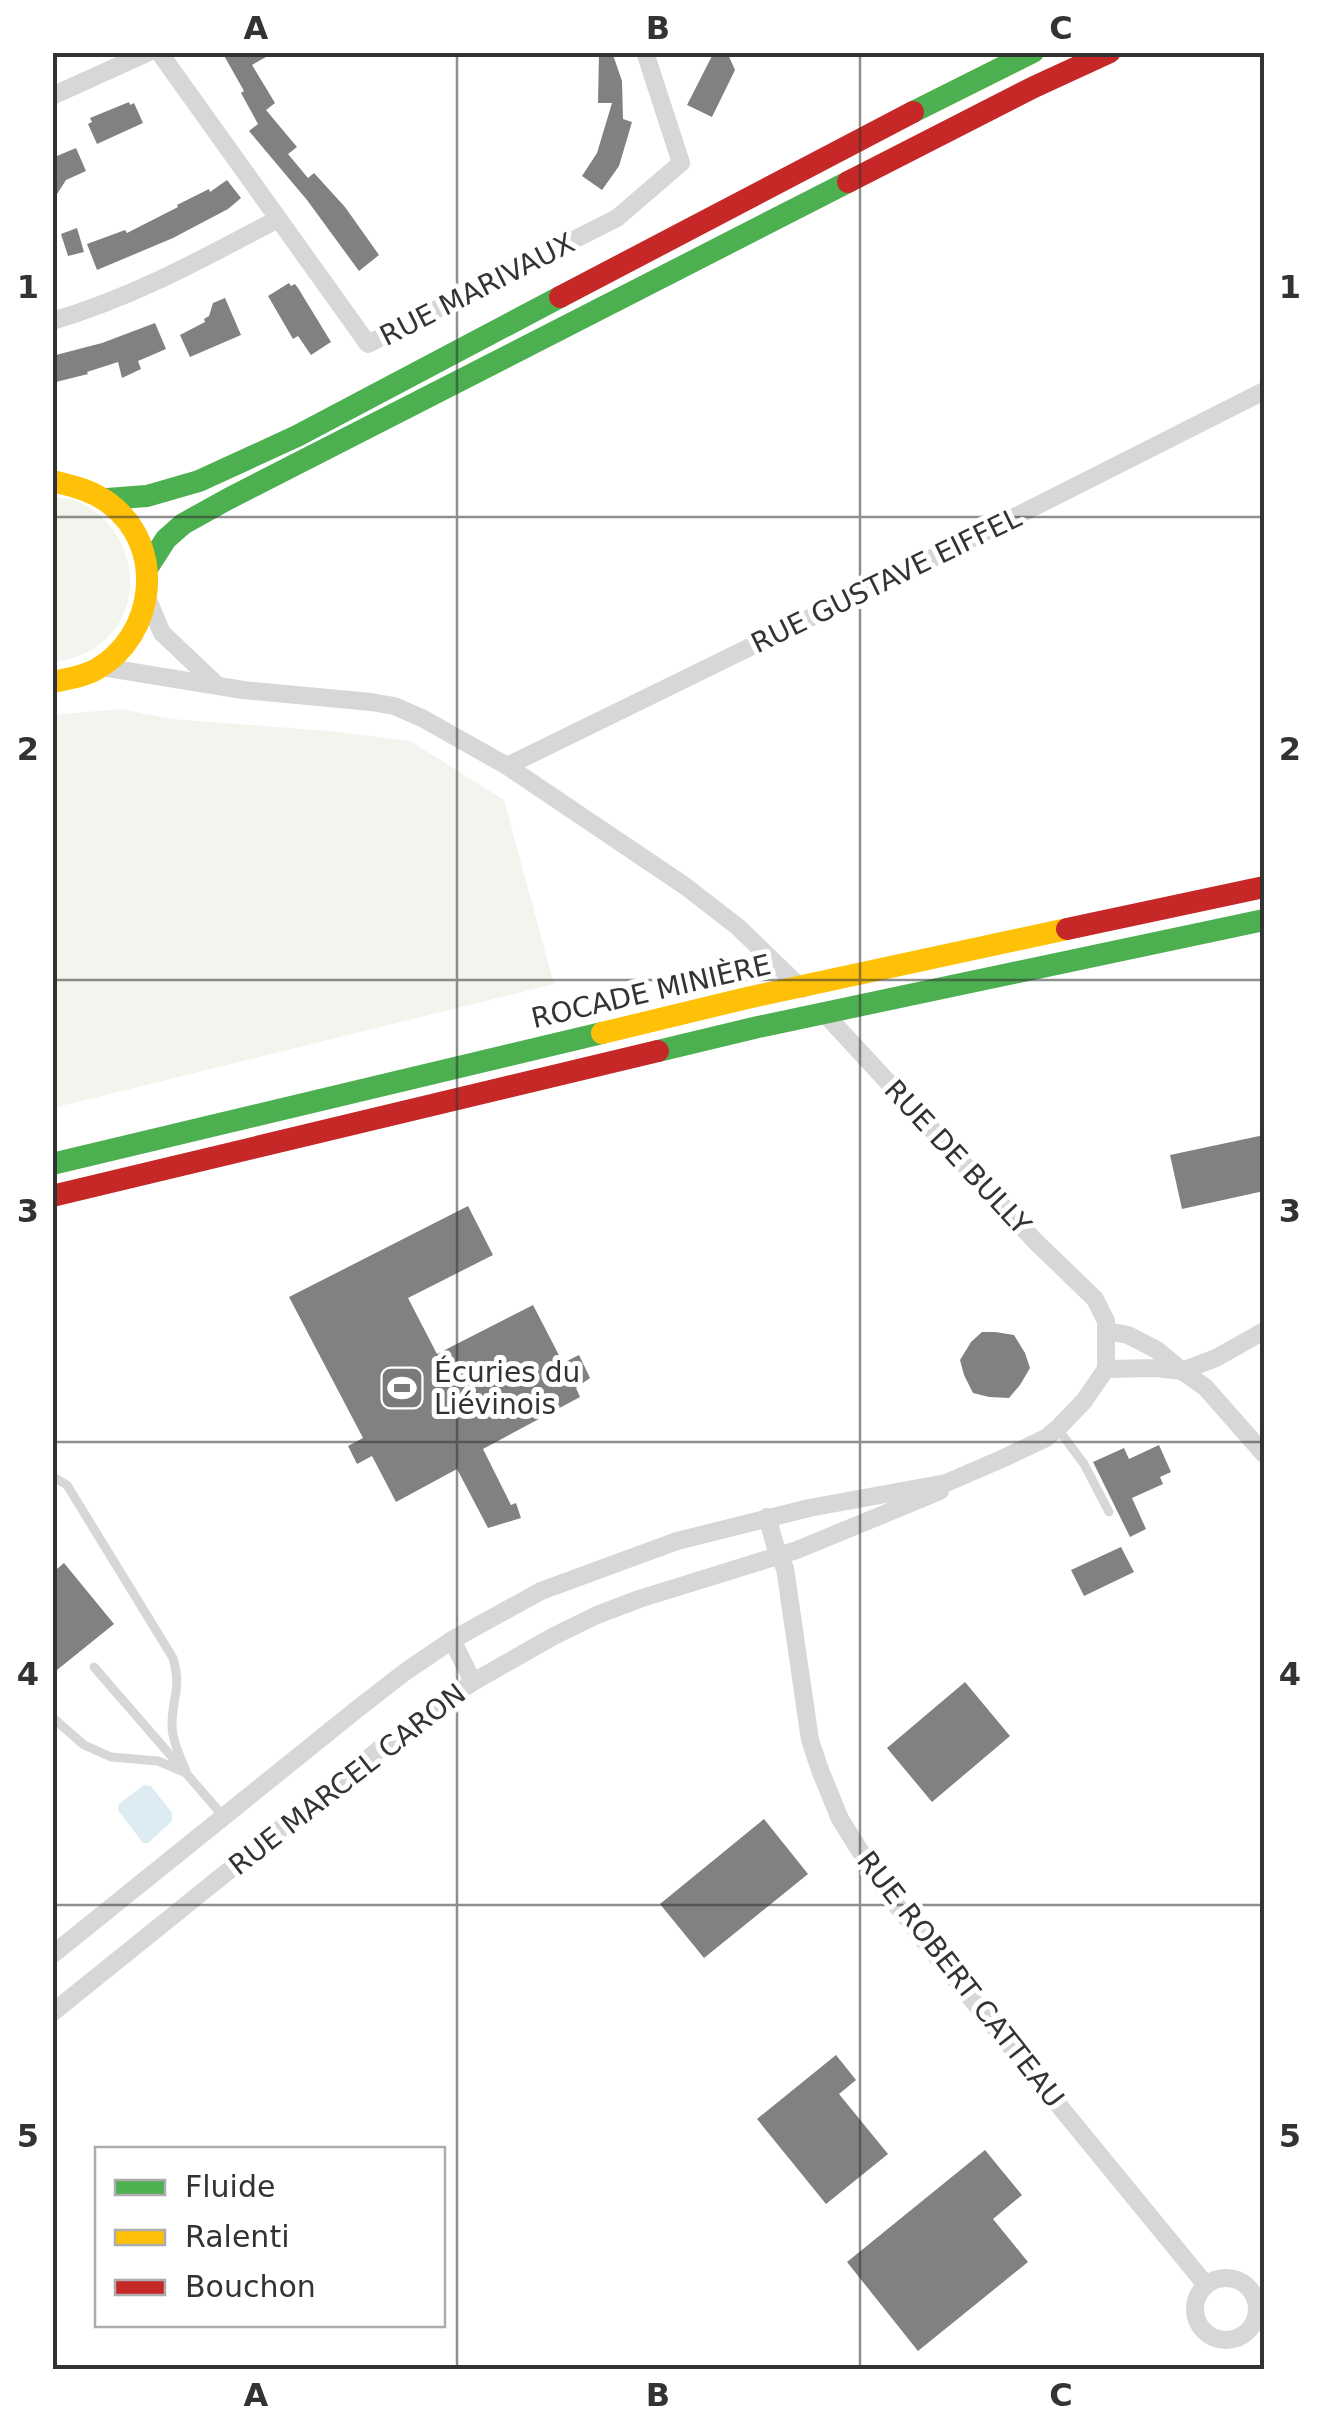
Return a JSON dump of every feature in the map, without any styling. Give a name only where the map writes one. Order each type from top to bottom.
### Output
[{"type":"main road","points":[[107,499],[147,496],[199,481],[297,436],[861,138],[1033,52]]},
{"type":"main road","points":[[148,567],[166,539],[182,524],[228,499],[1034,86],[1110,52]]},
{"type":"main road","points":[[52,481],[83,486],[107,499],[134,529],[148,567],[148,600],[132,638],[102,667],[78,678],[52,682]]},
{"type":"main road","name":"ROCADE MINIÈRE","points":[[52,1164],[747,998],[1264,887]]},
{"type":"main road","points":[[52,1196],[758,1027],[1264,920]]},
{"type":"street","points":[[52,96],[150,52]]},
{"type":"street","name":"RUE MARIVAUX","points":[[159,52],[368,344],[617,218],[680,162],[646,52]]},
{"type":"street","points":[[52,321],[158,283],[278,219]]},
{"type":"street","name":"RUE GUSTAVE EIFFEL","points":[[507,766],[1264,391]]},
{"type":"street","points":[[148,600],[162,633],[216,684]]},
{"type":"street","name":"RUE DE BULLY","points":[[102,667],[243,690],[394,706],[507,766],[684,886],[738,926],[780,965],[1036,1242],[1094,1299],[1108,1330]]},
{"type":"street","points":[[1264,1331],[1182,1371],[1106,1369],[1108,1330],[1157,1350],[1182,1371],[1205,1387],[1264,1454]]},
{"type":"street","name":"RUE MARCEL CARON","points":[[52,1956],[368,1700],[452,1640],[538,1593],[677,1541],[767,1518],[946,1482],[1046,1438],[1084,1401],[1106,1369]]},
{"type":"street","name":"RUE MARCEL CARON","points":[[52,2013],[386,1744],[473,1682],[597,1615],[836,1536],[939,1492],[946,1482]]},
{"type":"street","name":"RUE ROBERT CATTEAU","points":[[767,1518],[785,1568],[810,1740],[840,1819],[888,1894],[930,1948],[1206,2285]]},
{"type":"street","points":[[452,1640],[473,1682]]},
{"type":"lane","points":[[1058,1428],[1084,1464],[1109,1512]]},
{"type":"lane","points":[[52,1476],[67,1484],[173,1658],[178,1674],[173,1737],[187,1774]]},
{"type":"lane","points":[[94,1668],[224,1817]]},
{"type":"lane","points":[[52,1717],[84,1746],[110,1757],[158,1760],[187,1774]]},
{"type":"shaded area","points":[[53,497],[86,506],[110,526],[128,561],[130,580],[122,617],[112,633],[86,653],[53,662]]},
{"type":"shaded area","points":[[121,709],[172,719],[410,741],[504,800],[554,984],[53,1108],[53,715]]},
{"type":"shaded area","points":[[144,1785],[151,1786],[172,1813],[172,1821],[148,1843],[143,1843],[118,1810],[119,1804]]},
{"type":"building","points":[[222,52],[275,52],[252,65],[275,103],[266,110],[297,147],[288,154],[308,178],[314,173],[345,207],[379,255],[359,271],[249,131],[258,124]]},
{"type":"building","points":[[599,52],[612,52],[622,81],[623,119],[632,122],[619,166],[602,190],[582,176],[597,153],[612,103],[598,103]]},
{"type":"building","points":[[714,52],[727,52],[735,70],[712,117],[687,105]]},
{"type":"building","points":[[134,103],[143,123],[97,144],[88,124],[92,122],[90,118]]},
{"type":"building","points":[[76,148],[86,171],[66,180],[52,202],[52,158]]},
{"type":"building","points":[[227,180],[241,198],[228,209],[173,238],[97,270],[87,244],[125,230],[127,233]]},
{"type":"building","points":[[77,228],[84,252],[68,256],[61,234]]},
{"type":"building","points":[[289,283],[298,288],[331,342],[311,355],[298,336],[293,339],[268,296]]},
{"type":"building","points":[[225,298],[241,335],[190,357],[180,335],[205,322],[213,303]]},
{"type":"building","points":[[155,323],[166,349],[138,361],[141,369],[122,378],[118,362],[52,383],[52,356]]},
{"type":"building","points":[[1264,1135],[1264,1191],[1182,1209],[1170,1155]]},
{"type":"building","points":[[468,1206],[493,1255],[408,1298],[437,1354],[533,1305],[563,1363],[579,1355],[590,1378],[576,1388],[580,1397],[483,1449],[521,1518],[488,1528],[457,1469],[396,1502],[372,1456],[357,1464],[348,1446],[363,1438],[289,1297]]},
{"type":"building","points":[[982,1332],[1014,1335],[1025,1353],[1030,1368],[1009,1398],[973,1393],[964,1375],[960,1360]]},
{"type":"building","points":[[1159,1445],[1171,1472],[1160,1477],[1163,1484],[1132,1498],[1146,1529],[1130,1537],[1093,1462],[1124,1448],[1129,1459]]},
{"type":"building","points":[[1121,1547],[1134,1572],[1084,1596],[1071,1570]]},
{"type":"building","points":[[64,1563],[114,1624],[52,1674],[52,1573]]},
{"type":"building","points":[[965,1682],[1010,1736],[932,1802],[887,1748]]},
{"type":"building","points":[[764,1819],[808,1874],[704,1958],[660,1904]]},
{"type":"building","points":[[836,2055],[856,2080],[839,2094],[888,2154],[826,2204],[757,2119]]},
{"type":"building","points":[[985,2150],[1022,2195],[993,2219],[1028,2262],[918,2351],[847,2262]]},
{"type":"traffic: fast","points":[[913,112],[1033,52]]},
{"type":"traffic: fast","points":[[148,567],[166,539],[183,524],[228,499],[848,182]]},
{"type":"traffic: fast","points":[[107,499],[147,496],[199,481],[297,436],[560,297]]},
{"type":"traffic: fast","points":[[658,1051],[1264,920]]},
{"type":"traffic: fast","points":[[52,1164],[602,1033]]},
{"type":"traffic: slow","points":[[52,481],[96,495],[128,522],[140,543],[147,590],[132,635],[117,654],[92,672],[52,682]]},
{"type":"traffic: slow","points":[[602,1033],[1067,929]]},
{"type":"traffic: jam","points":[[848,182],[1110,52]]},
{"type":"traffic: jam","points":[[560,297],[913,112]]},
{"type":"traffic: jam","points":[[1067,929],[1264,887]]},
{"type":"traffic: jam","points":[[52,1196],[658,1051]]},
{"type":"place","name":"Écuries du Liévinois","points":[[402,1388]]}]
